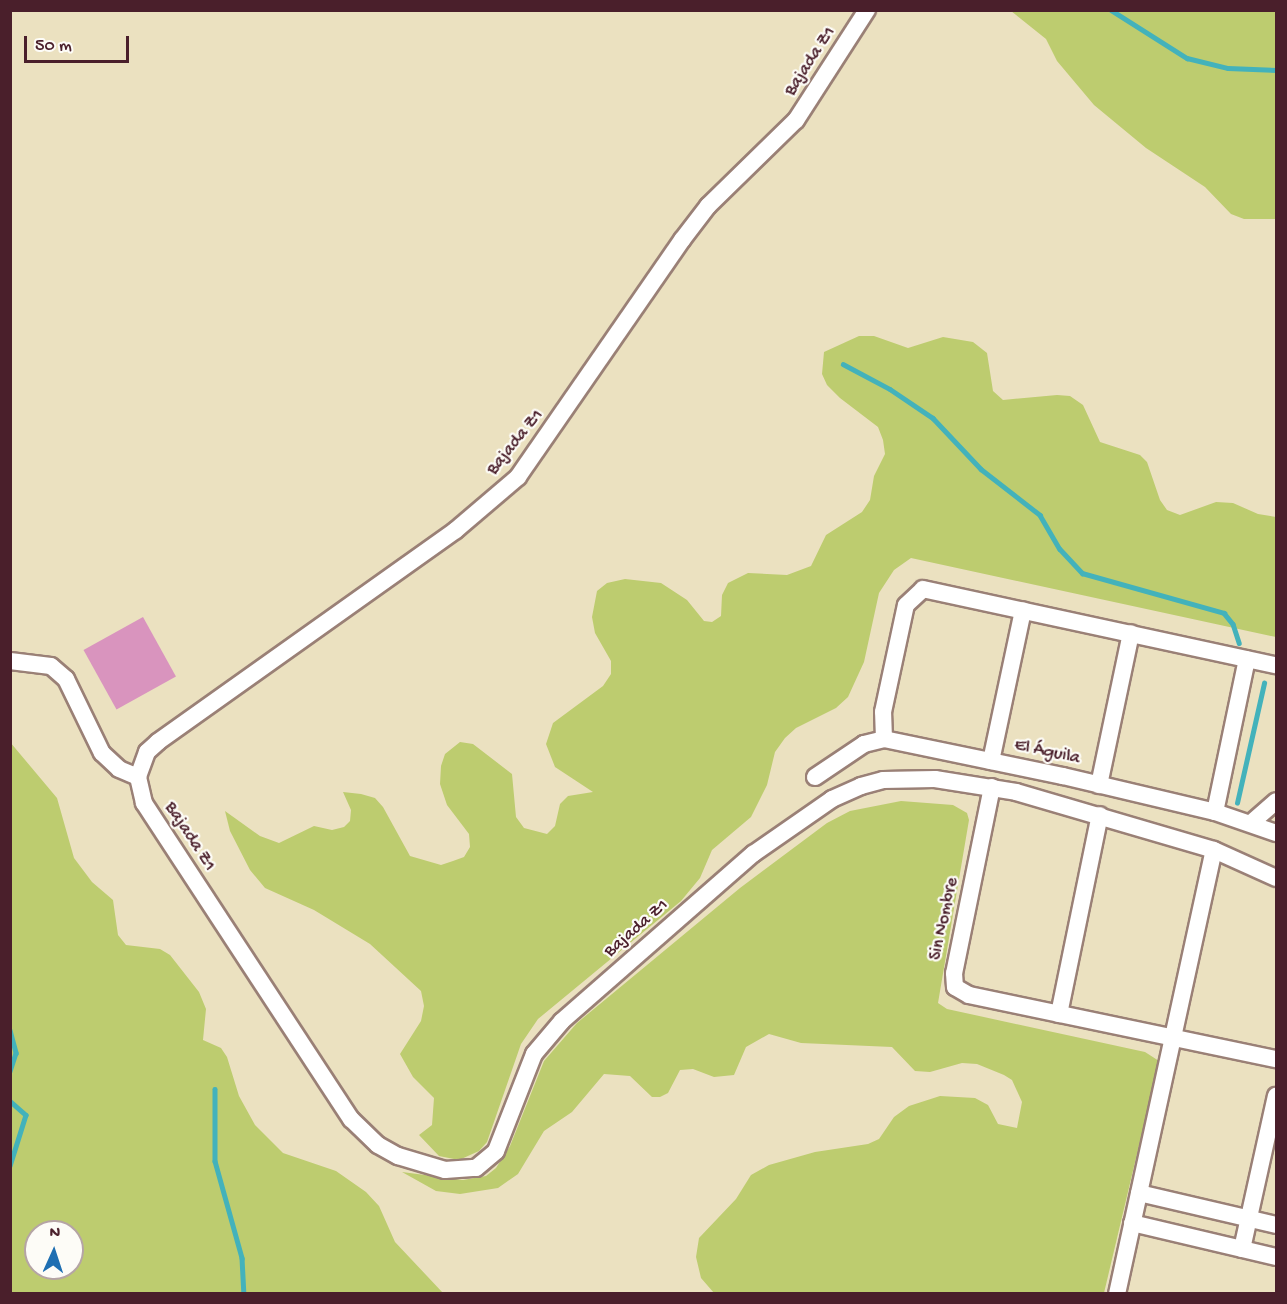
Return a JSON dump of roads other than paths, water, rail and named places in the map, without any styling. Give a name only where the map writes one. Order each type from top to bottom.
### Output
[{"type":"street","name":"Bajada Z1","points":[[867,10],[796,120],[708,206],[682,240],[518,477],[456,530],[158,742],[147,752],[138,777],[144,803],[351,1119],[378,1145],[398,1156],[425,1166],[461,1170],[476,1168],[496,1151],[525,1072],[545,1037],[777,836],[832,799],[883,780],[935,779],[992,787]]},
{"type":"street","points":[[814,777],[864,744],[884,739],[883,712],[909,598],[923,589],[1276,665]]},
{"type":"street","points":[[991,761],[1023,610]]},
{"type":"street","points":[[1099,785],[1131,633]]},
{"type":"street","points":[[1215,812],[1247,659]]},
{"type":"street","points":[[10,661],[51,666],[66,679],[102,753],[119,769],[138,777]]},
{"type":"street","name":"El Águila","points":[[884,739],[1215,812],[1276,833]]},
{"type":"street","points":[[992,787],[1100,815],[1215,850],[1276,878]]},
{"type":"street","name":"Sin Nombre","points":[[992,787],[954,973],[955,987],[969,995],[1276,1059]]},
{"type":"street","points":[[1251,823],[1276,801]]},
{"type":"street","points":[[1059,1014],[1100,815]]},
{"type":"street","points":[[1117,1293],[1215,850]]},
{"type":"street","points":[[1242,1249],[1276,1096]]},
{"type":"street","points":[[1139,1193],[1276,1224]]},
{"type":"street","points":[[1132,1223],[1276,1257]]},
{"type":"waterway","points":[[1111,10],[1187,58],[1228,68],[1276,70]]},
{"type":"waterway","points":[[843,364],[890,389],[933,418],[981,469],[1040,515],[1060,549],[1082,573],[1224,613],[1233,624],[1239,643]]},
{"type":"waterway","points":[[1237,803],[1264,683]]},
{"type":"waterway","points":[[10,1030],[16,1053],[10,1071]]},
{"type":"waterway","points":[[215,1089],[215,1161],[242,1258],[244,1294]]},
{"type":"waterway","points":[[10,1101],[26,1115],[10,1166]]}]
